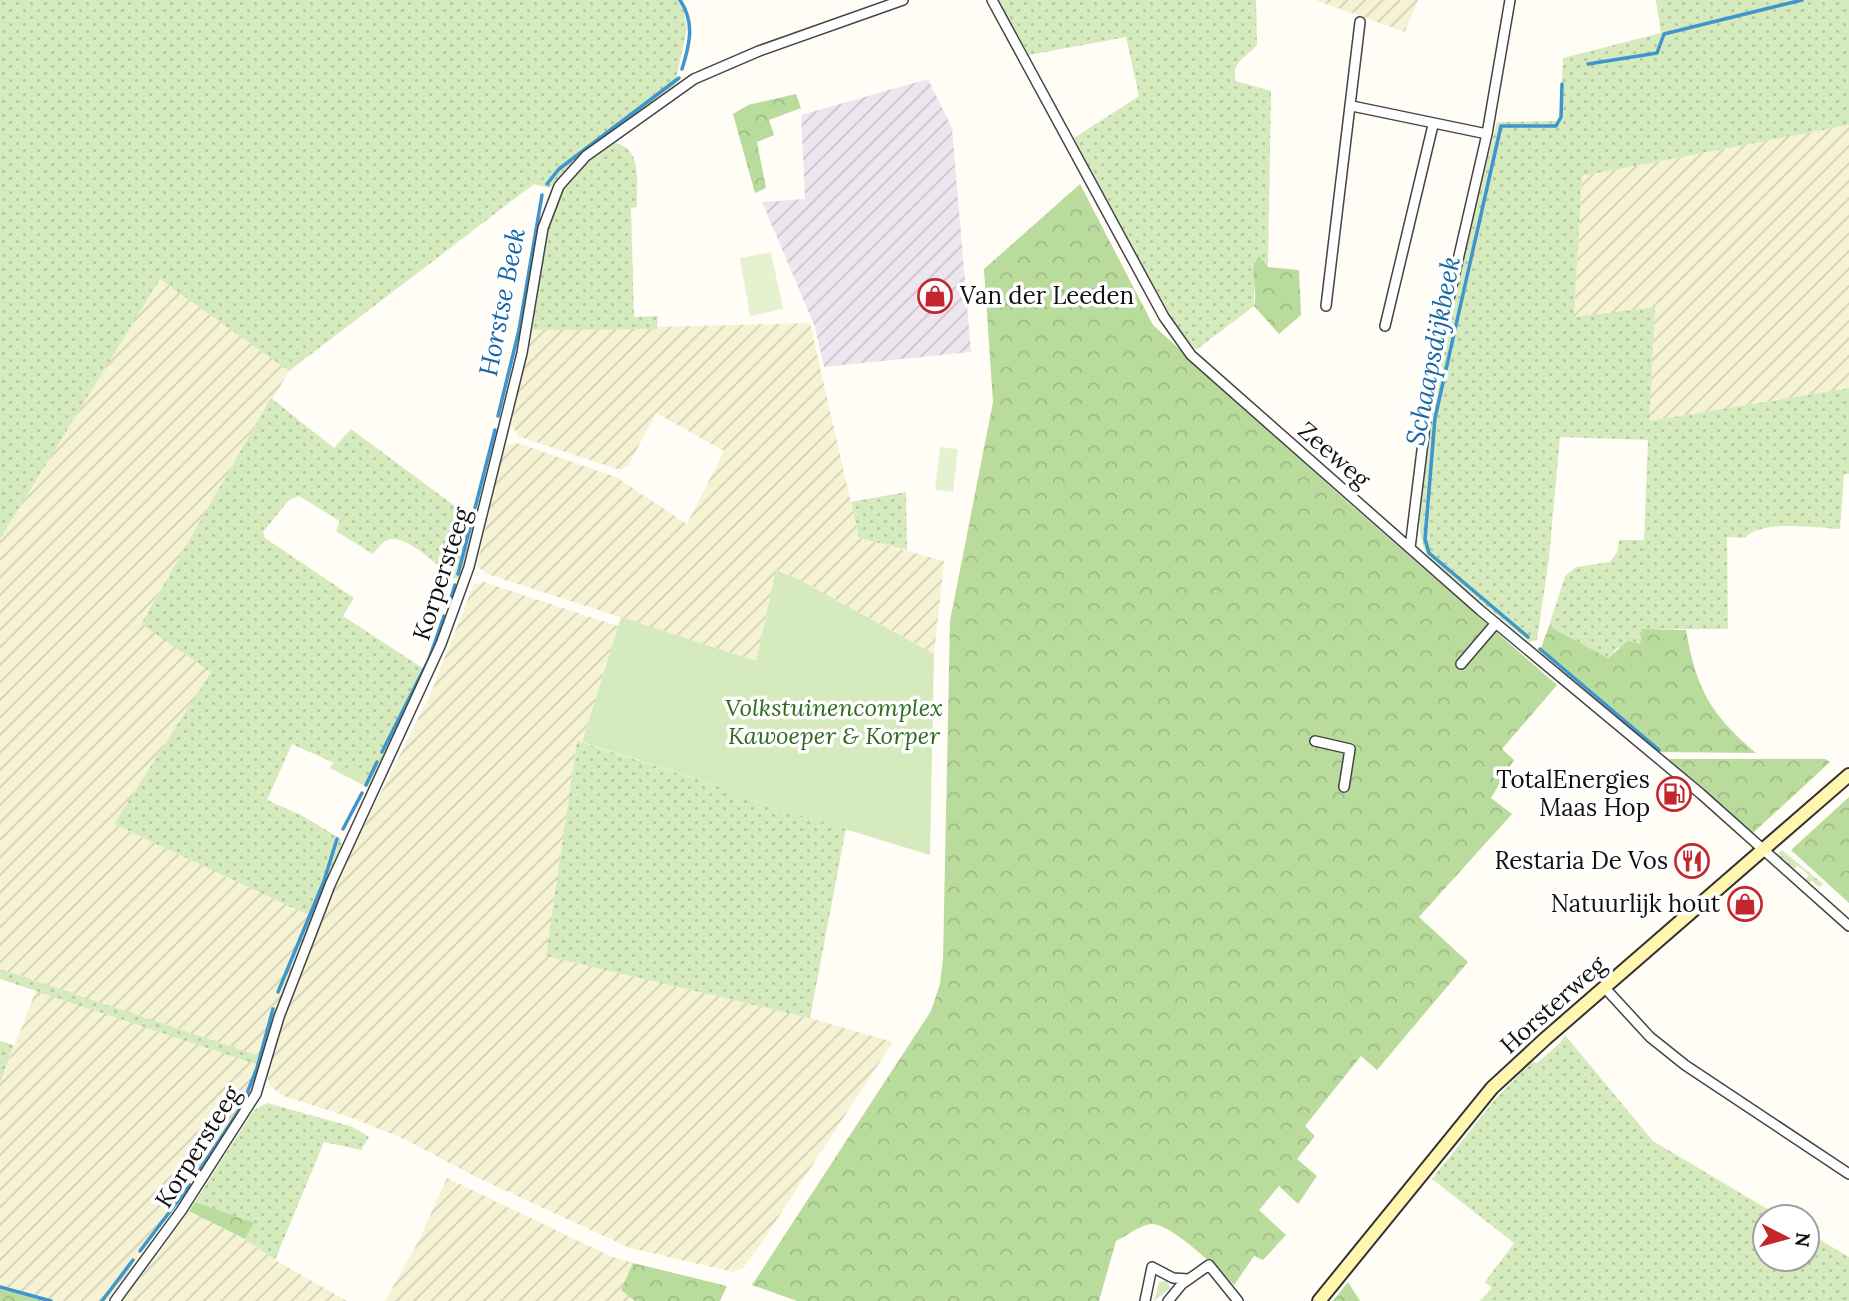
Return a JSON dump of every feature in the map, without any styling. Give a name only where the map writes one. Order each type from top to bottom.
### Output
[{"type":"main road","name":"Horsterweg","points":[[1319,1301],[1492,1088],[1761,849],[1849,775]]},
{"type":"street","name":"Korpersteeg","points":[[115,1301],[181,1212],[256,1094],[279,1017],[330,885],[441,644],[469,567],[522,353],[543,228],[559,186],[586,156],[694,79],[759,51],[903,0]]},
{"type":"street","name":"Zeeweg","points":[[992,0],[1164,317],[1191,355],[1496,623],[1701,794],[1849,926]]},
{"type":"street","points":[[1410,548],[1431,377],[1487,134],[1510,0]]},
{"type":"street","points":[[1326,306],[1360,22]]},
{"type":"street","points":[[1352,106],[1433,125],[1487,134]]},
{"type":"street","points":[[1385,326],[1433,125]]},
{"type":"street","points":[[1461,664],[1496,623]]},
{"type":"street","points":[[1315,741],[1350,749],[1344,788]]},
{"type":"street","points":[[1604,987],[1650,1037],[1685,1065],[1849,1174]]},
{"type":"street","points":[[1168,1301],[1188,1279],[1209,1265],[1238,1301]]},
{"type":"street","points":[[1145,1301],[1152,1267],[1174,1278],[1188,1279]]},
{"type":"shaded area","points":[[1315,0],[1418,0],[1405,32]]},
{"type":"shaded area","points":[[928,79],[952,128],[971,352],[824,367],[815,327],[762,202],[805,199],[801,115]]},
{"type":"shaded area","points":[[1849,125],[1849,388],[1649,421],[1574,317],[1582,176]]},
{"type":"shaded area","points":[[160,278],[289,371],[141,623],[212,672],[114,824],[312,917],[275,1016],[263,1057],[0,969],[0,539]]},
{"type":"shaded area","points":[[810,323],[859,538],[944,561],[934,654],[800,580],[776,570],[756,661],[487,574],[477,566],[504,446],[517,443],[616,477],[687,524],[724,451],[656,413],[628,466],[620,470],[518,436],[511,424],[532,330]]},
{"type":"shaded area","points":[[484,582],[618,626],[582,742],[577,741],[547,956],[810,1018],[893,1042],[758,1248],[743,1268],[733,1272],[630,1248],[476,1177],[406,1140],[355,1119],[284,1096],[270,1086],[267,1077],[285,1014],[347,860],[430,695],[474,584]]},
{"type":"shaded area","points":[[36,990],[261,1066],[253,1091],[224,1139],[107,1301],[52,1301],[0,1289],[0,1083]]},
{"type":"shaded area","points":[[447,1178],[610,1256],[633,1263],[621,1290],[635,1301],[385,1301],[417,1244]]},
{"type":"shaded area","points":[[189,1211],[245,1239],[275,1260],[347,1301],[123,1301]]},
{"type":"green space","points":[[0,0],[682,0],[687,29],[674,88],[575,159],[549,188],[534,184],[289,371],[160,279],[0,539]]},
{"type":"green space","points":[[999,0],[1256,0],[1257,45],[1237,65],[1235,75],[1236,81],[1271,91],[1268,267],[1255,260],[1254,306],[1196,350],[1182,334],[1156,293],[1074,138],[1139,96],[1126,37],[1029,55]]},
{"type":"green space","points":[[1656,0],[1849,0],[1849,125],[1582,176],[1574,317],[1655,307],[1649,421],[1849,388],[1849,474],[1844,474],[1840,529],[1776,527],[1763,528],[1745,538],[1727,537],[1728,629],[1642,629],[1640,644],[1617,648],[1608,658],[1549,626],[1565,576],[1576,567],[1610,562],[1617,552],[1619,540],[1644,540],[1648,440],[1560,437],[1549,558],[1537,640],[1529,642],[1427,556],[1421,536],[1420,508],[1428,433],[1443,343],[1497,122],[1560,121],[1563,58],[1661,33]]},
{"type":"green space","points":[[796,94],[801,108],[769,120],[774,135],[757,142],[766,188],[755,193],[733,114],[748,105]]},
{"type":"green space","points":[[614,143],[624,146],[630,152],[636,168],[637,207],[631,208],[634,317],[658,316],[657,329],[532,330],[544,239],[554,205],[572,177]]},
{"type":"green space","points":[[1080,184],[1153,325],[1343,498],[1557,685],[1502,749],[1514,760],[1491,798],[1512,814],[1419,917],[1468,962],[1377,1070],[1361,1056],[1305,1126],[1315,1136],[1297,1159],[1317,1176],[1298,1204],[1279,1186],[1259,1210],[1286,1235],[1263,1260],[1254,1256],[1234,1285],[1182,1239],[1159,1225],[1151,1224],[1116,1241],[1099,1301],[797,1301],[752,1285],[931,1011],[940,984],[943,959],[950,621],[993,402],[984,269]]},
{"type":"green space","points":[[771,252],[783,309],[750,316],[740,258]]},
{"type":"green space","points":[[1259,256],[1268,267],[1299,270],[1301,315],[1279,334],[1254,306],[1253,273]]},
{"type":"green space","points":[[271,398],[334,448],[351,429],[475,521],[462,579],[453,578],[420,551],[402,541],[385,541],[373,554],[336,531],[340,521],[299,496],[289,500],[263,532],[265,538],[354,598],[343,616],[427,671],[374,781],[292,744],[267,800],[301,815],[341,839],[342,846],[312,917],[114,824],[211,672],[141,624]]},
{"type":"green space","points":[[940,447],[958,449],[953,492],[935,490]]},
{"type":"green space","points":[[906,492],[907,550],[859,538],[851,502]]},
{"type":"green space","name":"Volkstuinencomplex Kawoeper & Korper","points":[[776,570],[800,580],[934,654],[930,855],[730,794],[725,788],[582,742],[621,617],[756,661]]},
{"type":"green space","points":[[1549,626],[1608,658],[1628,641],[1640,644],[1642,629],[1686,630],[1695,669],[1708,699],[1727,726],[1756,753],[1659,752],[1540,651]]},
{"type":"green space","points":[[577,741],[725,788],[730,794],[846,828],[810,1018],[546,956]]},
{"type":"green space","points":[[1668,759],[1825,759],[1830,762],[1753,833]]},
{"type":"green space","points":[[334,762],[374,781],[367,787],[330,768]]},
{"type":"green space","points":[[1849,797],[1849,903],[1791,850]]},
{"type":"green space","points":[[1782,850],[1823,884],[1819,887],[1812,881],[1808,883],[1805,880],[1809,875],[1798,866],[1793,870],[1776,855]]},
{"type":"green space","points":[[0,969],[263,1057],[261,1066],[0,979]]},
{"type":"green space","points":[[1565,1035],[1653,1141],[1757,1203],[1751,1203],[1751,1273],[1821,1273],[1821,1240],[1849,1257],[1849,1301],[1480,1301],[1492,1288],[1485,1282],[1514,1243],[1432,1179],[1497,1097],[1532,1062],[1537,1063],[1560,1043]]},
{"type":"green space","points":[[0,1041],[14,1045],[0,1083]]},
{"type":"green space","points":[[267,1103],[353,1127],[369,1137],[361,1150],[324,1142],[275,1260],[245,1239],[253,1224],[195,1202],[254,1110]]},
{"type":"green space","points":[[195,1202],[254,1223],[245,1239],[189,1211]]},
{"type":"green space","points":[[633,1263],[727,1286],[720,1301],[635,1301],[621,1290]]},
{"type":"green space","points":[[1167,1281],[1170,1288],[1154,1301],[1159,1282]]},
{"type":"green space","points":[[1348,1282],[1360,1301],[1333,1301]]},
{"type":"green space","points":[[0,1289],[52,1301],[0,1301]]},
{"type":"waterway","name":"Horstse Beek","points":[[680,0],[688,17],[690,33],[682,69]]},
{"type":"waterway","name":"Schaapsdijkbeek","points":[[1588,64],[1657,53],[1664,34],[1802,0]]},
{"type":"waterway","name":"Horstse Beek","points":[[547,184],[559,169],[679,78]]},
{"type":"waterway","name":"Schaapsdijkbeek","points":[[1528,637],[1429,553],[1425,539],[1435,418],[1501,126],[1556,126],[1561,117],[1562,84]]},
{"type":"waterway","name":"Horstse Beek","points":[[498,416],[519,330],[542,195]]},
{"type":"waterway","name":"Horstse Beek","points":[[475,508],[495,430]]},
{"type":"waterway","name":"Horstse Beek","points":[[458,574],[472,520]]},
{"type":"waterway","name":"Horstse Beek","points":[[449,604],[455,585]]},
{"type":"waterway","name":"Horstse Beek","points":[[382,752],[429,659],[444,616]]},
{"type":"waterway","name":"Schaapsdijkbeek","points":[[1540,649],[1659,750]]},
{"type":"waterway","name":"Horstse Beek","points":[[366,785],[377,762]]},
{"type":"waterway","name":"Horstse Beek","points":[[343,829],[362,793]]},
{"type":"waterway","name":"Horstse Beek","points":[[278,992],[324,881],[337,839]]},
{"type":"waterway","name":"Horstse Beek","points":[[195,1177],[242,1106],[257,1068],[273,1009]]},
{"type":"waterway","name":"Horstse Beek","points":[[140,1251],[190,1185]]},
{"type":"waterway","name":"Horstse Beek","points":[[102,1301],[133,1260]]},
{"type":"waterway","name":"Horstse Beek","points":[[0,1287],[51,1301]]},
{"type":"place","name":"Van der Leeden","points":[[935,296]]},
{"type":"place","name":"TotalEnergies Maas Hop","points":[[1674,794]]},
{"type":"place","name":"Restaria De Vos","points":[[1692,861]]},
{"type":"place","name":"Natuurlijk hout","points":[[1745,904]]}]
